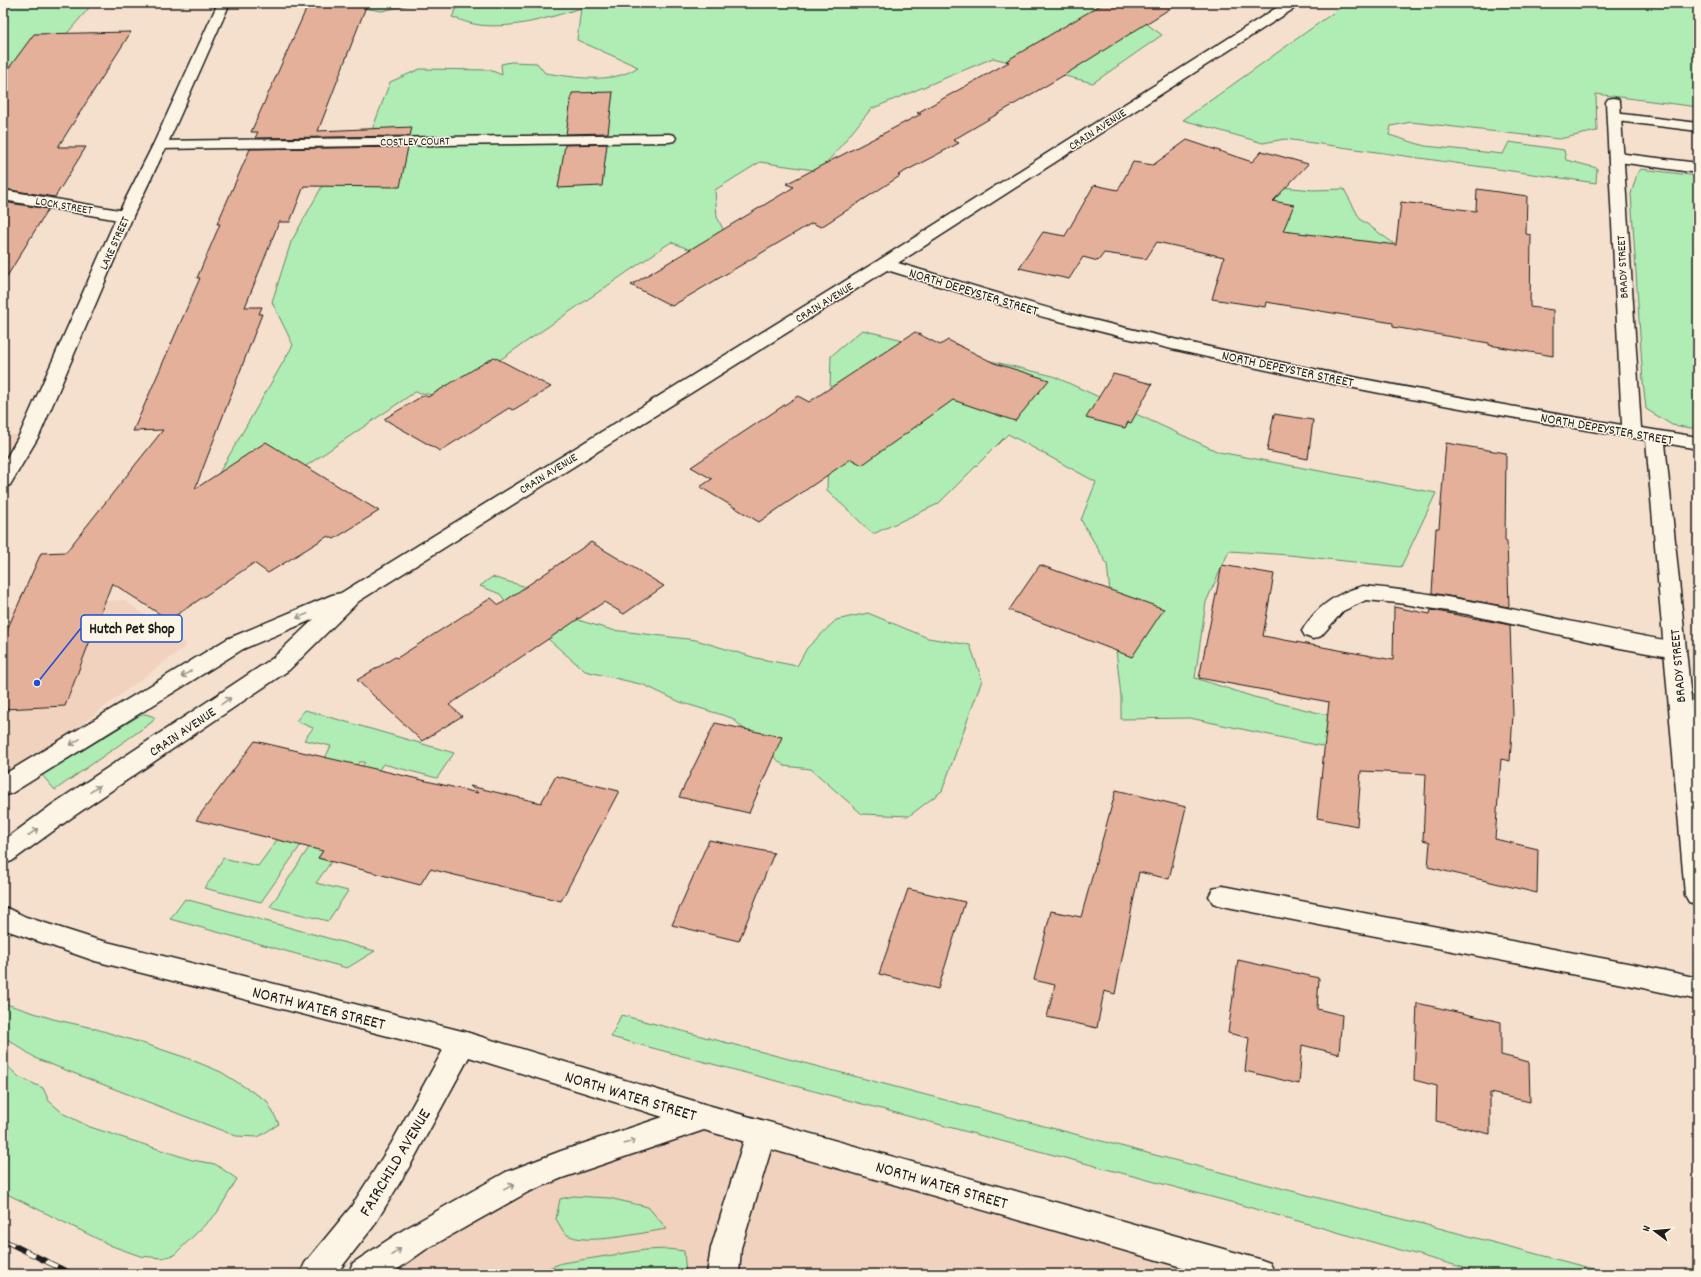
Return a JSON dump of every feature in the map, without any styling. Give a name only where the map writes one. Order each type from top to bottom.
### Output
[{"type":"street","name":"LAKE STREET","points":[[5,474],[30,434],[125,216],[160,145],[224,3]]},
{"type":"street","name":"CRAIN AVENUE","points":[[3,787],[235,644],[351,596],[886,264],[1293,3]]},
{"type":"street","name":"BRADY STREET","points":[[1632,432],[1614,109],[1698,127]]},
{"type":"street","name":"COSTLEY COURT","points":[[160,145],[669,138]]},
{"type":"street","points":[[1617,158],[1698,168]]},
{"type":"street","name":"LOCK STREET","points":[[3,195],[125,216]]},
{"type":"street","name":"NORTH DEPEYSTER STREET","points":[[886,264],[1072,319],[1224,354],[1370,386],[1698,443]]},
{"type":"street","name":"BRADY STREET","points":[[1655,436],[1698,895]]},
{"type":"street","points":[[1314,631],[1335,606],[1363,593],[1398,596],[1466,607],[1620,640],[1675,650]]},
{"type":"street","name":"CRAIN AVENUE","points":[[3,854],[62,811],[281,664],[351,596]]},
{"type":"street","points":[[1222,896],[1643,977],[1698,989]]},
{"type":"street","name":"NORTH WATER STREET","points":[[3,917],[18,925],[95,950],[462,1043],[704,1117],[1259,1274]]},
{"type":"street","name":"FAIRCHILD AVENUE","points":[[316,1274],[362,1217],[401,1154],[462,1043]]},
{"type":"street","points":[[364,1274],[414,1240],[517,1182],[561,1165],[704,1117]]},
{"type":"street","points":[[723,1274],[726,1248],[761,1133]]},
{"type":"shaded area","points":[[30,434],[3,481],[3,435]]},
{"type":"shaded area","points":[[124,600],[187,645],[3,783],[3,608]]},
{"type":"shaded area","points":[[704,1117],[1259,1274],[364,1274],[414,1240]]},
{"type":"green space","points":[[3,3],[91,3],[88,9],[45,59],[3,88]]},
{"type":"green space","points":[[331,3],[417,3],[382,11]]},
{"type":"green space","points":[[459,3],[1118,3],[1162,35],[1093,83],[993,58],[871,109],[820,171],[760,162],[715,190],[717,217],[731,245],[706,256],[671,242],[446,397],[415,392],[244,508],[219,473],[293,345],[272,302],[291,242],[325,181],[363,154],[390,82],[420,69],[490,70],[502,75],[501,64],[511,62],[537,63],[545,73],[580,78],[605,78],[617,76],[628,73],[638,67],[577,40],[581,8],[531,22],[492,26],[466,22],[452,17]]},
{"type":"green space","points":[[1347,3],[1698,3],[1698,107],[1596,94],[1597,131],[1559,139],[1411,122],[1391,126],[1389,135],[1425,146],[1503,154],[1509,142],[1564,150],[1566,160],[1597,168],[1596,183],[1285,139],[1263,143],[1183,120]]},
{"type":"green space","points":[[1641,169],[1698,176],[1698,429],[1672,425],[1646,409],[1631,194],[1637,174]]},
{"type":"green space","points":[[1230,182],[1313,190],[1344,189],[1360,219],[1474,304],[1202,203]]},
{"type":"green space","points":[[862,330],[1053,376],[1219,452],[1436,493],[1401,567],[1289,555],[1229,551],[1206,602],[1195,678],[1254,697],[1376,727],[1396,762],[1190,718],[1121,719],[1121,697],[1107,564],[1081,520],[1096,482],[1008,434],[938,504],[873,534],[827,490],[831,356]]},
{"type":"green space","points":[[492,577],[530,588],[547,604],[581,621],[612,630],[696,640],[756,658],[797,666],[807,648],[836,620],[868,613],[928,638],[970,645],[982,680],[942,791],[909,816],[862,814],[811,769],[784,766],[732,718],[680,702],[644,685],[585,671],[548,639],[519,619],[500,594],[480,586]]},
{"type":"green space","points":[[305,710],[454,753],[437,778],[383,764],[318,858],[331,862],[316,883],[348,891],[328,921],[270,907],[365,762],[359,762],[261,902],[204,888],[212,878],[223,858],[258,866],[277,840],[325,758],[331,746],[304,740],[313,728],[296,721]]},
{"type":"green space","points":[[146,714],[155,718],[152,722],[55,790],[42,775],[139,716]]},
{"type":"green space","points":[[185,899],[375,951],[347,968],[170,919]]},
{"type":"green space","points":[[3,1003],[53,1019],[93,1028],[145,1044],[187,1058],[221,1072],[267,1101],[279,1124],[258,1137],[236,1136],[37,1059],[3,1036]]},
{"type":"green space","points":[[621,1015],[1612,1274],[1488,1274],[1468,1269],[1234,1203],[611,1037]]},
{"type":"green space","points":[[3,1062],[19,1077],[43,1088],[49,1101],[64,1114],[90,1127],[192,1160],[215,1164],[237,1179],[217,1213],[174,1255],[162,1258],[140,1256],[112,1246],[3,1192]]},
{"type":"green space","points":[[573,1196],[609,1198],[648,1207],[667,1229],[615,1238],[575,1238],[565,1233],[556,1219],[560,1199]]},
{"type":"green space","points":[[667,1249],[684,1251],[686,1274],[534,1274],[562,1263],[645,1250]]},
{"type":"building","points":[[1104,3],[1179,3],[1066,74],[953,140],[959,143],[898,175],[900,176],[821,227],[812,223],[672,306],[631,285],[794,187],[786,184],[921,114],[917,113],[1009,62],[1006,61]]},
{"type":"building","points":[[367,4],[318,131],[412,127],[410,136],[255,138],[258,132],[251,132],[308,5]]},
{"type":"building","points":[[131,32],[58,147],[86,147],[55,197],[3,189],[3,76],[34,34]]},
{"type":"building","points":[[613,92],[608,133],[566,134],[572,93]]},
{"type":"building","points":[[1187,140],[1252,162],[1262,151],[1308,164],[1273,201],[1294,205],[1283,231],[1396,245],[1401,202],[1476,211],[1477,189],[1527,196],[1526,234],[1531,235],[1530,307],[1553,310],[1553,356],[1489,345],[1489,343],[1393,327],[1393,323],[1266,302],[1265,307],[1212,299],[1224,257],[1157,242],[1146,259],[1104,253],[1098,261],[1083,257],[1069,279],[1019,268],[1043,232],[1065,236],[1094,185],[1118,190],[1133,162],[1153,165]]},
{"type":"building","points":[[607,144],[602,186],[558,188],[565,145]]},
{"type":"building","points":[[408,147],[400,187],[304,186],[290,222],[279,222],[245,307],[262,307],[259,314],[262,314],[195,489],[266,442],[379,511],[334,539],[328,536],[268,573],[254,563],[169,620],[112,583],[65,706],[3,709],[3,639],[41,553],[66,552],[163,430],[133,431],[200,278],[197,278],[220,224],[217,224],[250,149]]},
{"type":"building","points":[[3,202],[48,209],[3,283]]},
{"type":"building","points":[[915,332],[940,345],[948,340],[994,363],[1049,380],[1015,421],[953,400],[862,465],[851,459],[759,522],[700,487],[712,479],[691,467],[798,396],[809,402]]},
{"type":"building","points":[[494,357],[551,387],[513,410],[509,408],[440,451],[384,419],[424,395],[428,397]]},
{"type":"building","points":[[1113,374],[1152,384],[1131,423],[1128,422],[1125,428],[1086,418]]},
{"type":"building","points":[[1274,414],[1313,420],[1308,459],[1267,451]]},
{"type":"building","points":[[1446,443],[1506,453],[1505,540],[1507,541],[1509,607],[1432,593],[1436,528],[1439,528]]},
{"type":"building","points":[[591,542],[664,586],[624,614],[604,602],[449,705],[462,716],[422,741],[357,680],[395,657],[397,658],[491,598],[499,605]]},
{"type":"building","points":[[1040,565],[1164,609],[1132,657],[1009,610]]},
{"type":"building","points":[[1222,565],[1274,574],[1263,636],[1393,660],[1394,607],[1430,614],[1431,610],[1510,625],[1513,715],[1510,761],[1501,759],[1495,839],[1538,849],[1537,893],[1428,867],[1430,842],[1423,840],[1426,774],[1361,771],[1357,826],[1317,818],[1329,702],[1199,678]]},
{"type":"building","points":[[715,723],[782,737],[749,813],[679,797]]},
{"type":"building","points":[[255,741],[478,793],[470,786],[541,803],[556,776],[619,791],[561,901],[430,869],[420,885],[318,858],[323,851],[196,820]]},
{"type":"building","points":[[1116,790],[1186,807],[1169,879],[1139,872],[1115,994],[1104,991],[1097,1028],[1047,1017],[1055,985],[1034,980],[1051,911],[1081,917]]},
{"type":"building","points":[[709,840],[774,853],[739,941],[672,925]]},
{"type":"building","points":[[908,889],[965,902],[938,989],[879,974]]},
{"type":"building","points":[[1238,960],[1319,978],[1317,1009],[1342,1015],[1339,1054],[1302,1045],[1299,1084],[1245,1071],[1249,1038],[1228,1033]]},
{"type":"building","points":[[1417,1003],[1501,1022],[1501,1055],[1529,1062],[1530,1102],[1490,1093],[1490,1134],[1436,1121],[1437,1086],[1414,1080]]},
{"type":"railway","points":[[3,1240],[72,1274]]},
{"type":"place","name":"Hutch Pet Shop","points":[[37,683]]}]
